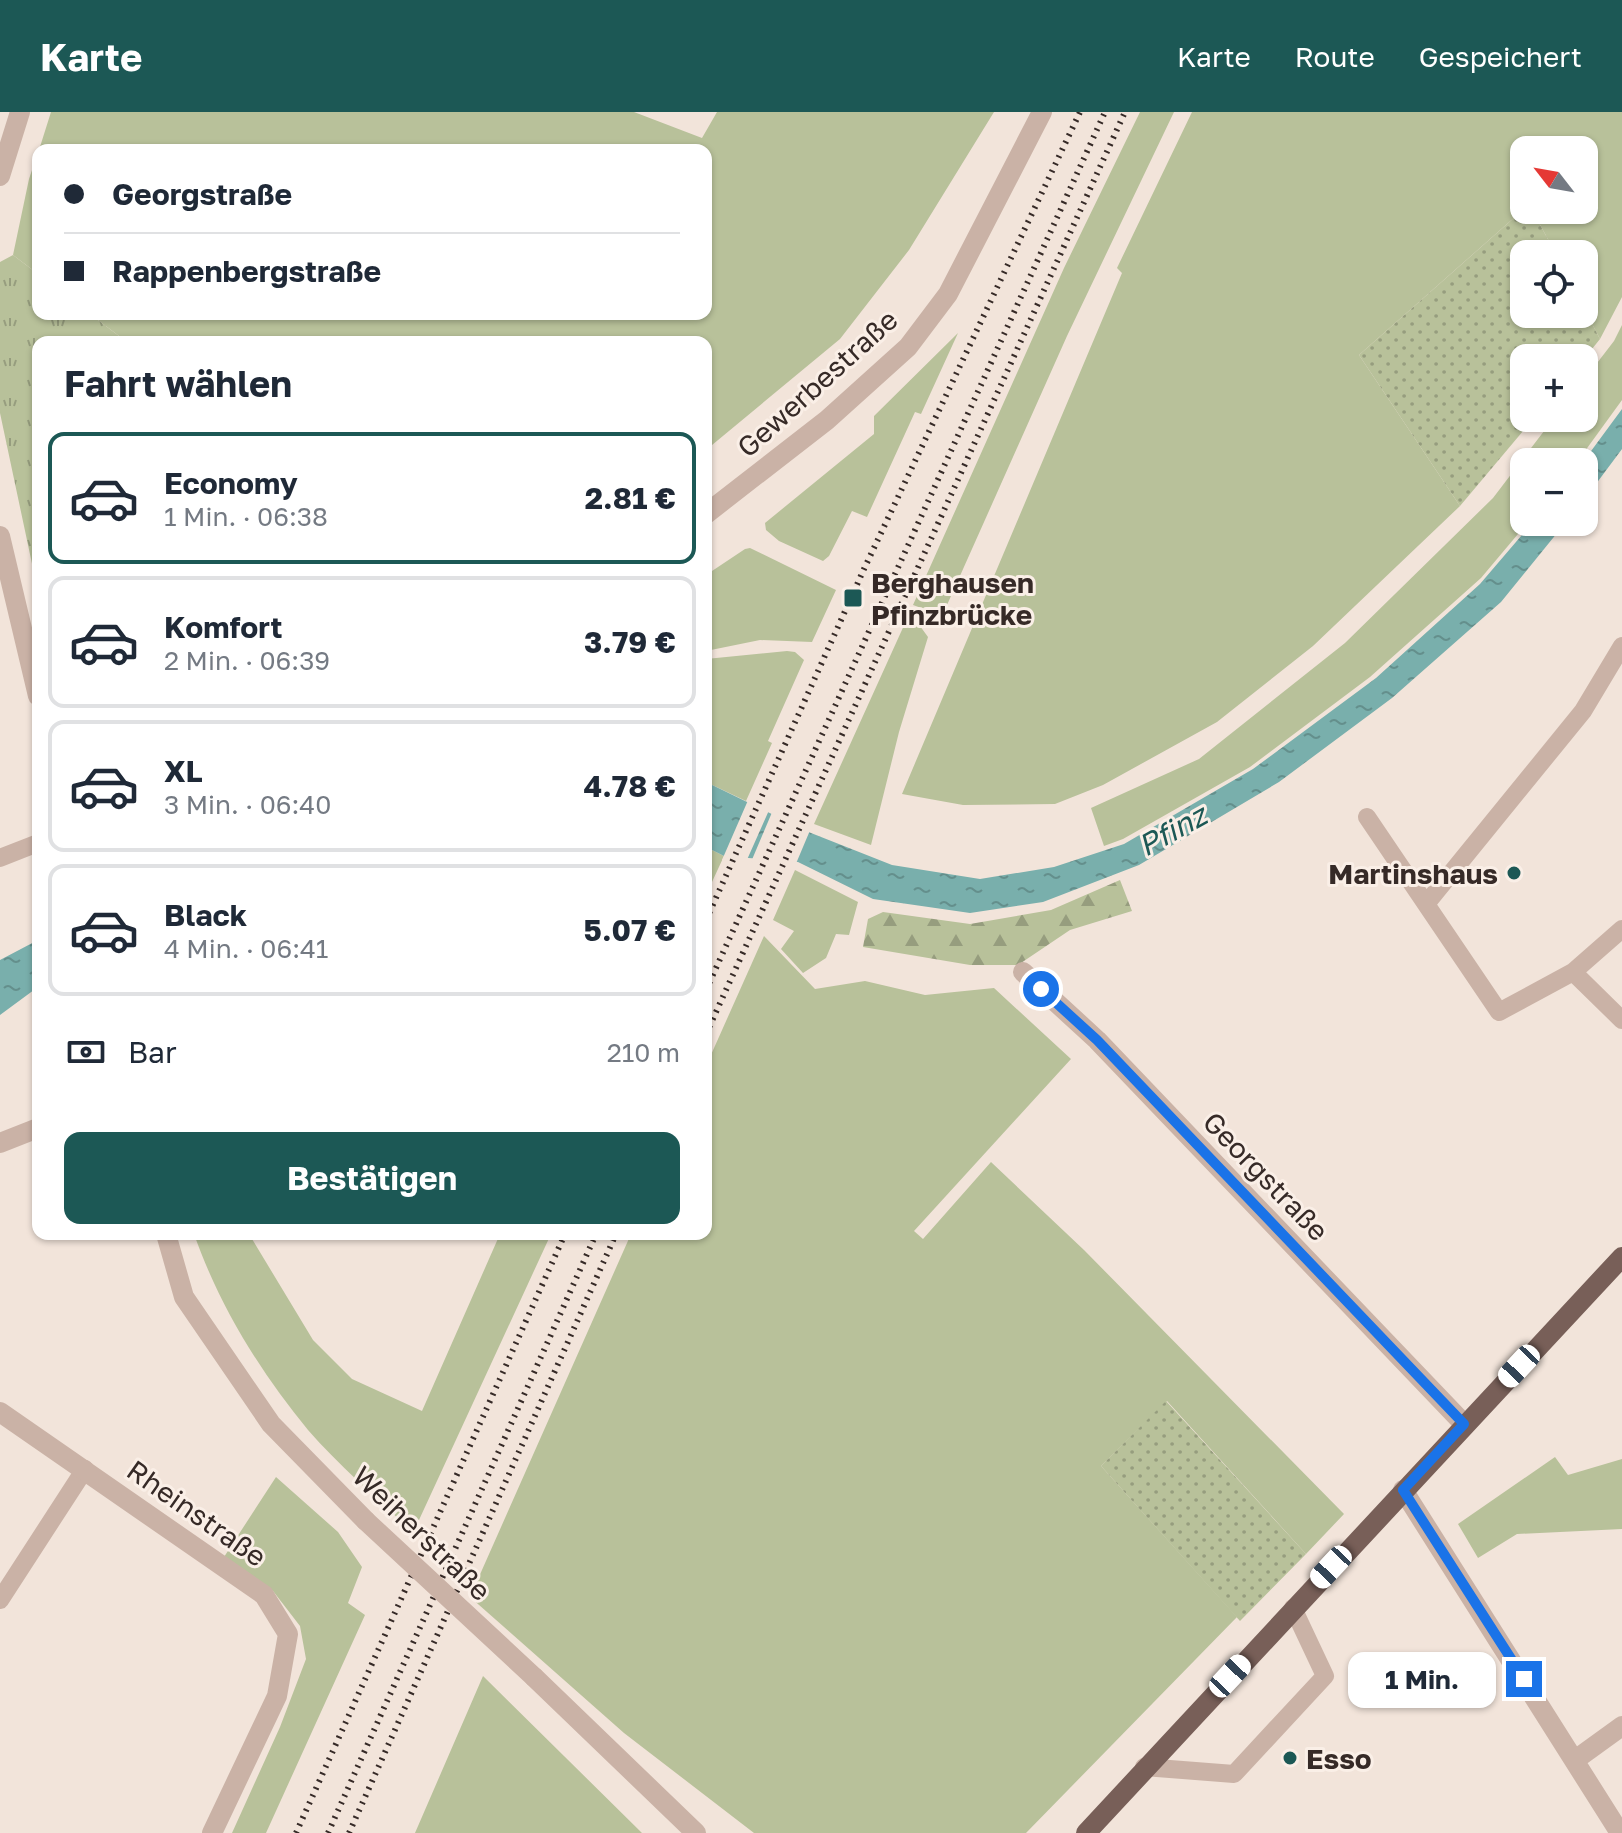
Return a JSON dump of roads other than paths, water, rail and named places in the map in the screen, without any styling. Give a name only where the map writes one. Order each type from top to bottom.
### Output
[{"type":"main road","points":[[1086,1833],[1464,1424],[1620,1262]]},
{"type":"street","points":[[0,176],[20,112]]},
{"type":"street","name":"Gewerbestraße","points":[[712,509],[827,420],[908,347],[948,294],[1042,112]]},
{"type":"street","points":[[0,536],[32,671]]},
{"type":"street","name":"Georgstraße","points":[[1023,972],[1097,1040],[1464,1424]]},
{"type":"street","points":[[0,1143],[32,1130]]},
{"type":"street","name":"Weiherstraße","points":[[168,1240],[184,1297],[271,1424],[366,1521],[696,1833]]},
{"type":"street","name":"Rheinstraße","points":[[0,1412],[264,1595],[288,1634],[277,1696],[212,1833]]},
{"type":"street","points":[[1403,1490],[1620,1833]]},
{"type":"street","points":[[1575,1760],[1622,1726]]},
{"type":"lane","points":[[1426,904],[1583,711],[1622,646]]},
{"type":"lane","points":[[1367,817],[1499,1012],[1573,972],[1622,929]]},
{"type":"lane","points":[[0,858],[32,845]]},
{"type":"lane","points":[[1573,972],[1622,1020]]},
{"type":"lane","points":[[0,1600],[85,1469]]},
{"type":"lane","points":[[1144,1767],[1234,1774],[1325,1676],[1293,1608]]},
{"type":"water","points":[[1622,409],[1622,449],[1598,481],[1598,448],[1593,448]]},
{"type":"water","name":"Pfinz","points":[[1521,536],[1555,536],[1501,602],[1392,698],[1279,782],[1139,865],[1043,902],[970,913],[873,899],[798,862],[724,856],[712,850],[712,785],[811,833],[892,865],[980,879],[1054,867],[1124,844],[1253,769],[1376,678],[1480,584]]},
{"type":"water","points":[[32,943],[32,991],[0,1015],[0,960]]},
{"type":"railway","points":[[712,907],[864,569],[1080,112]]},
{"type":"railway","points":[[712,977],[1105,112]]},
{"type":"railway","points":[[712,1021],[1125,112]]},
{"type":"railway","points":[[296,1833],[562,1240]]},
{"type":"railway","points":[[328,1833],[593,1240]]},
{"type":"railway","points":[[349,1833],[613,1240]]},
{"type":"place","name":"Berghausen Pfinzbrücke","points":[[853,598]]},
{"type":"place","name":"Martinshaus","points":[[1514,873]]},
{"type":"place","name":"Esso","points":[[1290,1758]]}]
